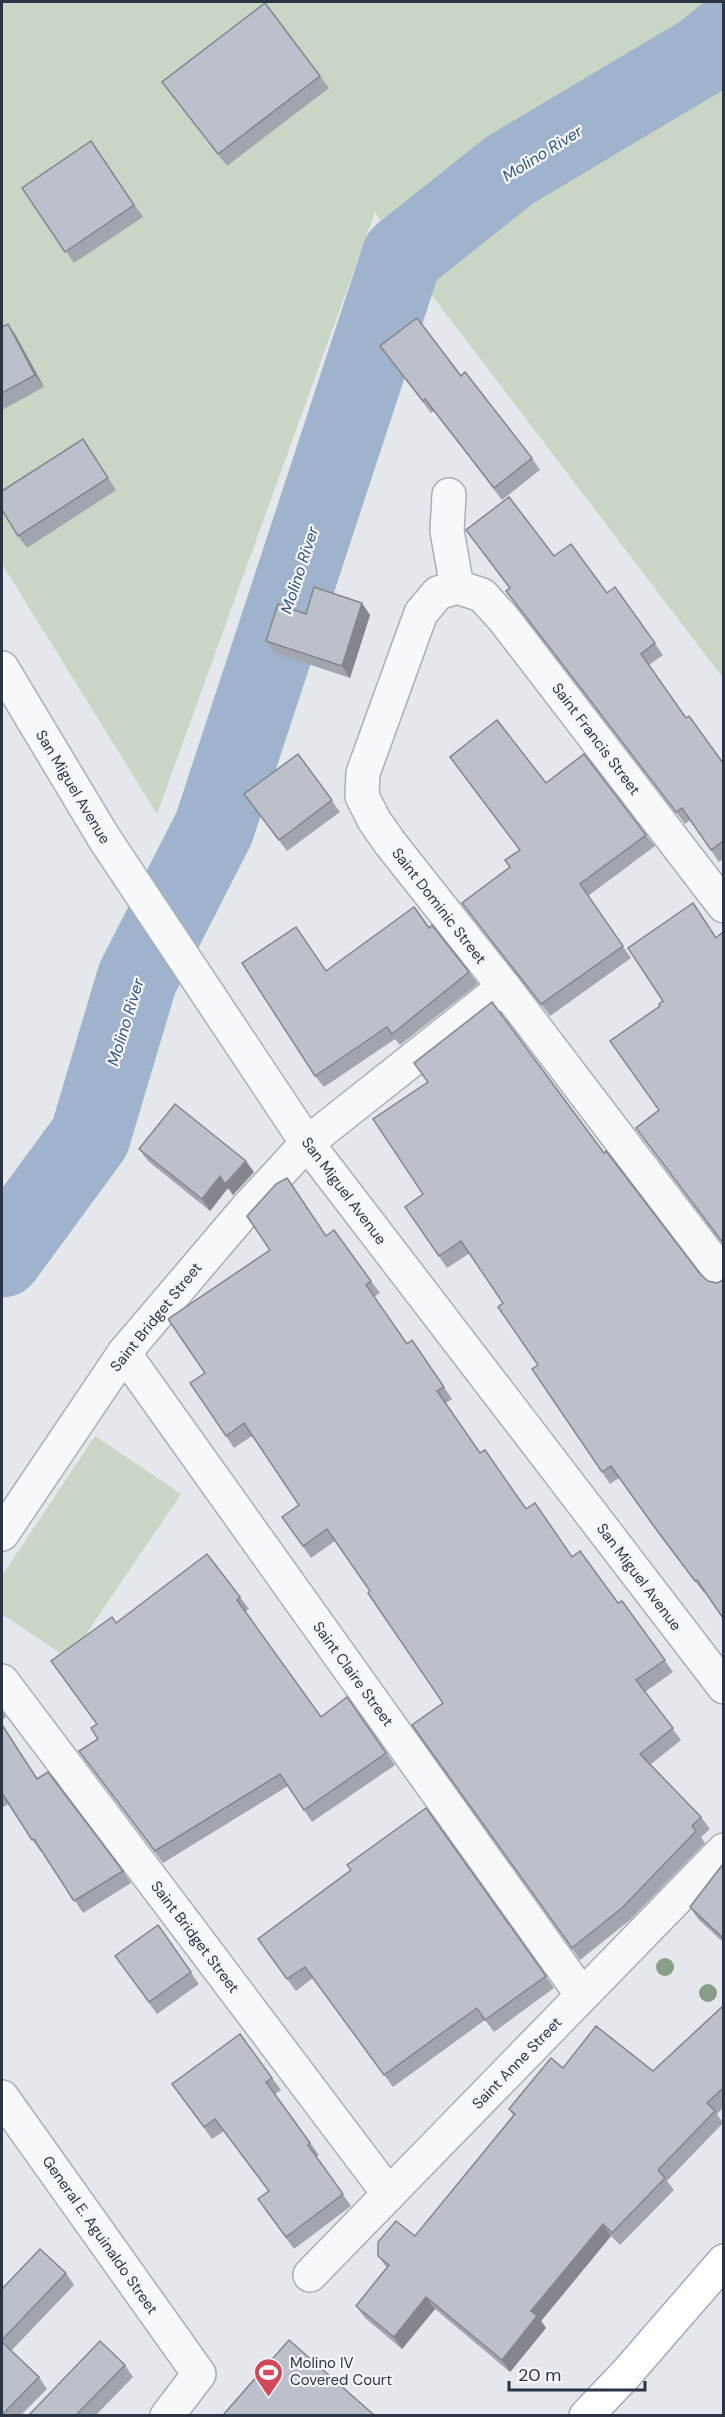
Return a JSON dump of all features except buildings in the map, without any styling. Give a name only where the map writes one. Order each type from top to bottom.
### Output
[{"type":"main road","points":[[586,2415],[626,2374],[723,2261]]},
{"type":"street","points":[[449,495],[447,531],[457,587]]},
{"type":"street","name":"Saint Francis Street","points":[[457,587],[482,595],[503,618],[723,906]]},
{"type":"street","name":"Saint Dominic Street","points":[[457,587],[438,593],[421,613],[370,750],[363,773],[362,796],[374,820],[390,843],[504,987],[723,1276]]},
{"type":"street","name":"San Miguel Avenue","points":[[2,668],[104,838],[307,1143],[723,1687]]},
{"type":"street","name":"Saint Bridget Street","points":[[2,1534],[124,1353],[248,1207],[307,1143],[504,987]]},
{"type":"street","name":"Saint Claire Street","points":[[124,1353],[582,1995]]},
{"type":"street","name":"Saint Bridget Street","points":[[2,1681],[389,2194]]},
{"type":"street","name":"Saint Anne Street","points":[[310,2275],[723,1850]]},
{"type":"street","name":"General E. Aguinaldo Street","points":[[2,2097],[199,2374],[167,2415]]},
{"type":"green space","points":[[2,2],[723,2],[723,678],[402,256],[375,212],[157,814],[2,564]]},
{"type":"green space","points":[[95,1436],[181,1494],[69,1659],[2,1614],[2,1576]]},
{"type":"waterway","name":"Molino River","points":[[2,1257],[90,1137],[137,979],[214,828],[402,256],[510,170],[703,55],[724,38]]},
{"type":"place","name":"Molino IV Covered Court","points":[[269,2398]]}]
